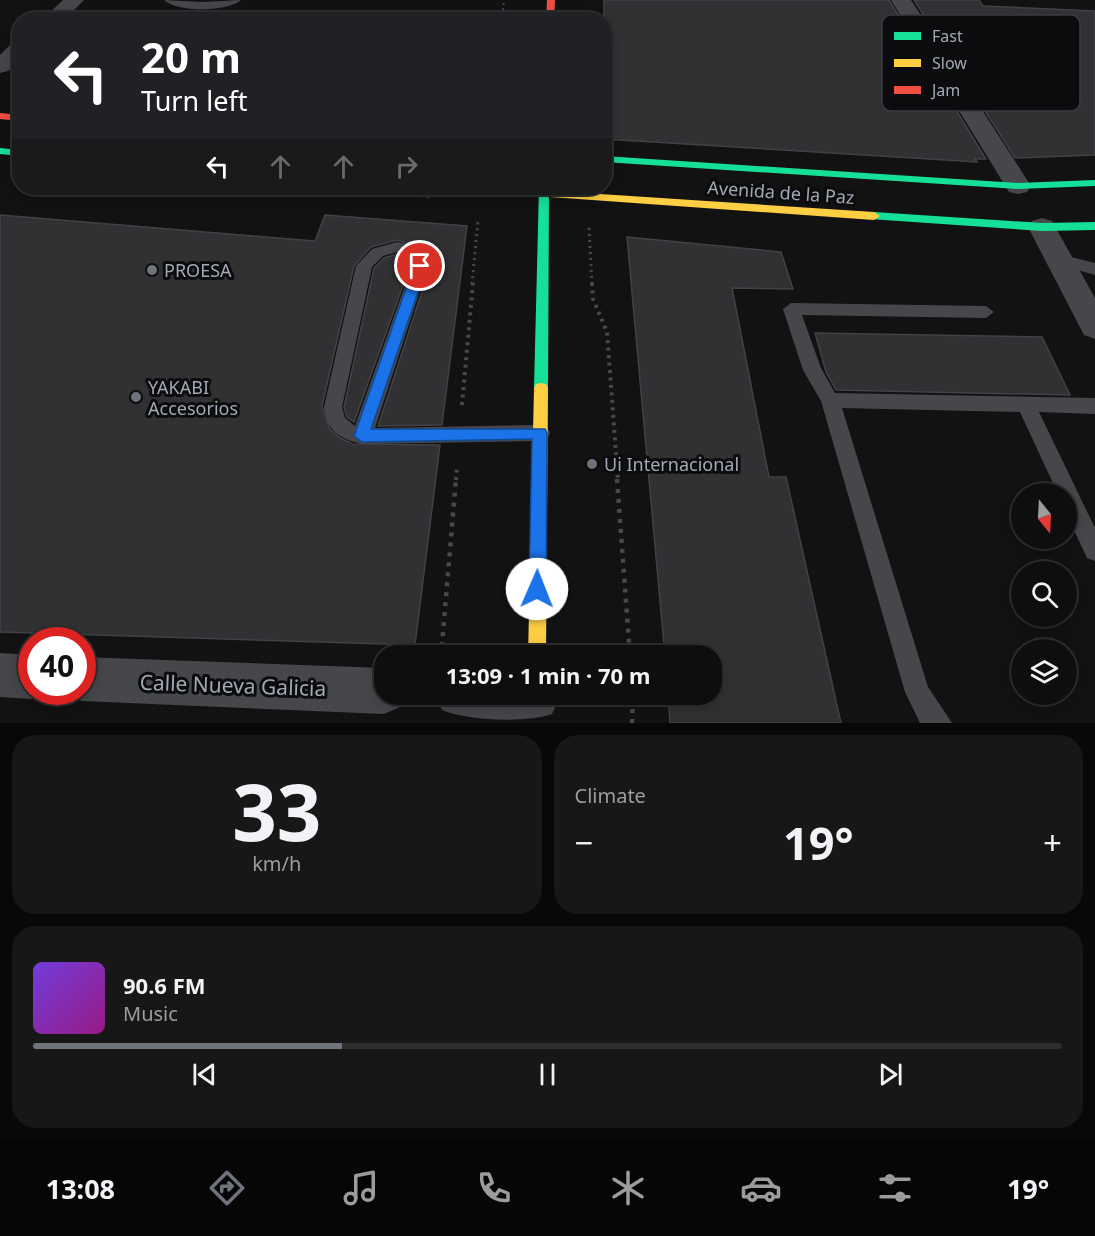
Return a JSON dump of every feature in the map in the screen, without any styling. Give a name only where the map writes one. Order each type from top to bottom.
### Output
[{"type":"street","points":[[61,12],[74,0]]},
{"type":"street","points":[[901,0],[910,15]]},
{"type":"street","points":[[0,66],[12,55]]},
{"type":"street","points":[[971,111],[1018,186]]},
{"type":"street","name":"Avenida de la Paz","points":[[612,160],[1018,186],[1095,183]]},
{"type":"street","points":[[537,645],[544,195]]},
{"type":"street","name":"Avenida de la Paz","points":[[569,195],[1042,227],[1095,226]]},
{"type":"street","points":[[1042,227],[1095,327]]},
{"type":"street","points":[[0,675],[18,676]]},
{"type":"street","name":"Calle Nueva Galicia","points":[[96,680],[374,691]]},
{"type":"lane","points":[[170,0],[182,4],[215,5],[236,0]]},
{"type":"lane","points":[[362,436],[420,266],[418,256],[408,249],[397,246],[382,249],[370,256],[364,266],[333,407],[334,421],[345,432],[362,436],[540,433]]},
{"type":"lane","points":[[1059,259],[1095,269]]},
{"type":"lane","points":[[939,723],[930,716],[917,692],[830,400],[812,370],[791,309],[986,312]]},
{"type":"lane","points":[[830,400],[1095,406]]},
{"type":"lane","points":[[1026,404],[1095,551]]},
{"type":"path","points":[[588,198],[593,299],[607,332],[629,645]]},
{"type":"path","points":[[632,723],[633,705]]},
{"type":"building","points":[[604,0],[889,0],[898,15],[882,15],[882,111],[957,111],[986,159],[975,159],[977,162],[612,139],[612,12],[604,12]]},
{"type":"building","points":[[914,0],[979,0],[983,6],[1095,11],[1095,155],[1015,158],[985,111],[1080,111],[1080,15],[924,15]]},
{"type":"building","points":[[0,215],[315,241],[325,215],[467,226],[442,425],[378,426],[430,267],[426,254],[419,247],[397,240],[371,247],[354,266],[322,406],[330,429],[340,438],[353,444],[440,445],[415,645],[96,635],[96,627],[18,627],[18,633],[0,632]]},
{"type":"building","points":[[627,237],[781,252],[793,289],[732,288],[769,477],[786,477],[841,723],[670,723],[669,705],[722,705],[722,645],[664,645]]},
{"type":"building","points":[[397,254],[409,260],[410,266],[354,422],[347,417],[344,407],[374,268],[384,258]]},
{"type":"building","points":[[815,333],[1042,337],[1070,395],[836,390],[826,372]]},
{"type":"traffic: fast","points":[[0,151],[12,152]]},
{"type":"traffic: fast","points":[[612,160],[1018,186],[1095,183]]},
{"type":"traffic: fast","points":[[541,388],[544,195]]},
{"type":"traffic: fast","points":[[874,216],[1042,227],[1095,226]]},
{"type":"traffic: slow","points":[[567,195],[874,216]]},
{"type":"traffic: slow","points":[[537,645],[541,388]]},
{"type":"traffic: jam","points":[[550,12],[551,0]]},
{"type":"traffic: jam","points":[[0,116],[12,117]]},
{"type":"place","name":"PROESA","points":[[152,270]]},
{"type":"place","name":"YAKABI Accesorios","points":[[136,397]]},
{"type":"place","name":"Ui Internacional","points":[[592,464]]},
{"type":"route","points":[[420,266],[362,436],[540,433],[537,589]]}]
